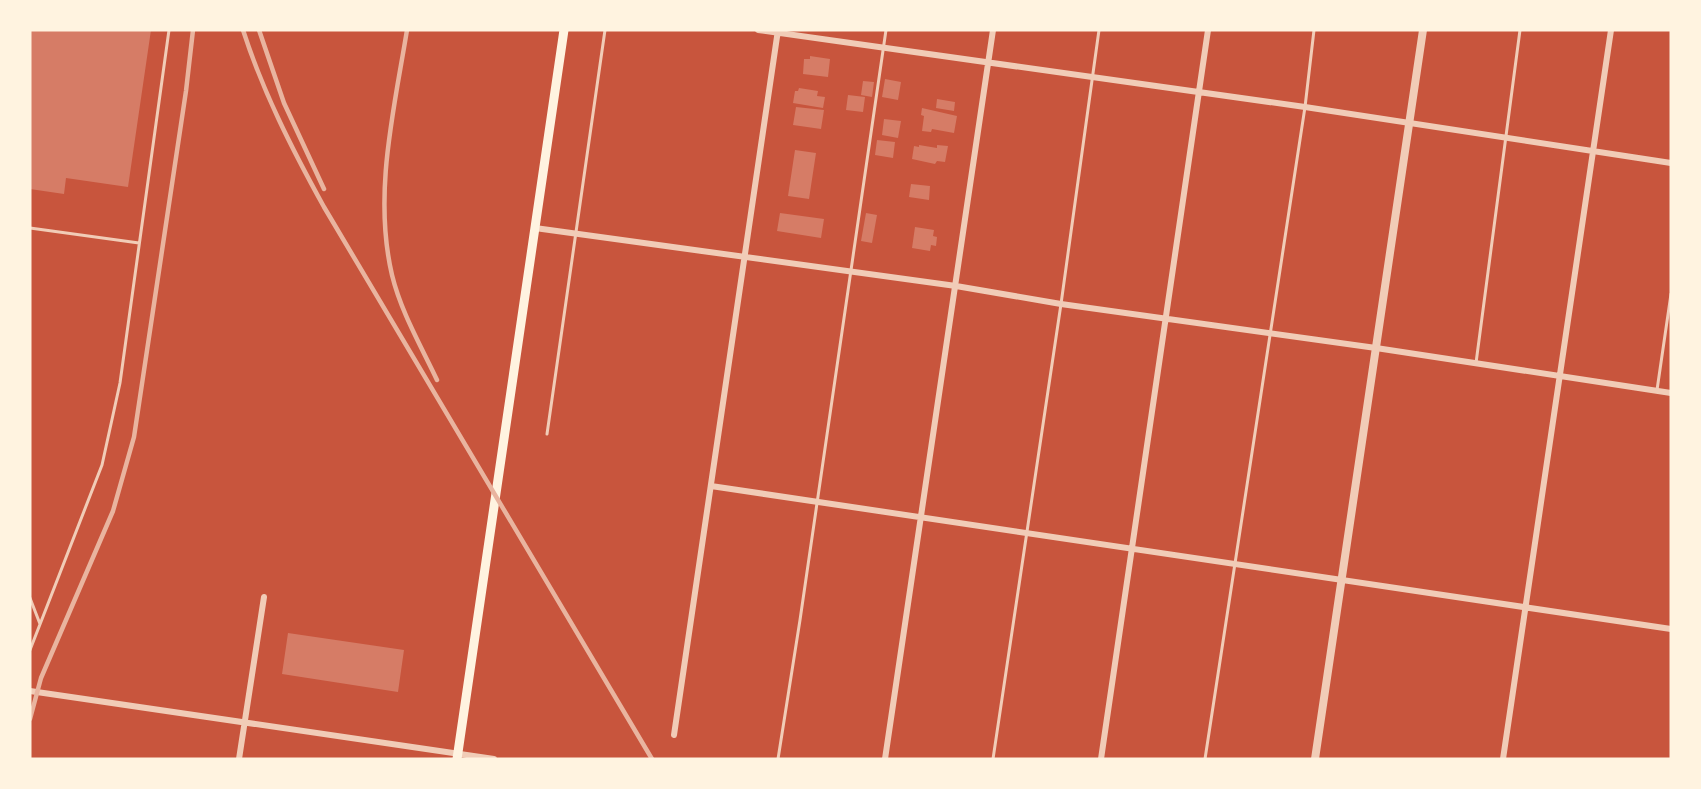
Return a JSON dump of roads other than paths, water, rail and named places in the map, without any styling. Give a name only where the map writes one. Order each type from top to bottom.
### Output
[{"type":"main road","points":[[457,756],[564,30]]},
{"type":"street","points":[[758,30],[1305,107],[1671,163]]},
{"type":"street","points":[[885,759],[993,30]]},
{"type":"street","points":[[1101,759],[1208,30]]},
{"type":"street","points":[[1315,759],[1423,30]]},
{"type":"street","points":[[1503,759],[1611,30]]},
{"type":"street","points":[[674,735],[778,32]]},
{"type":"street","points":[[535,228],[956,286],[1061,304],[1376,348],[1671,393]]},
{"type":"street","points":[[711,486],[1671,629]]},
{"type":"street","points":[[239,759],[264,597]]},
{"type":"street","points":[[30,691],[457,756],[494,759]]},
{"type":"lane","points":[[30,650],[102,465],[120,383],[169,30]]},
{"type":"lane","points":[[547,434],[605,30]]},
{"type":"lane","points":[[778,759],[886,30]]},
{"type":"lane","points":[[993,759],[1061,304],[1099,30]]},
{"type":"lane","points":[[1205,759],[1305,107],[1314,30]]},
{"type":"lane","points":[[1476,363],[1520,30]]},
{"type":"lane","points":[[30,228],[139,243]]},
{"type":"lane","points":[[1657,391],[1671,294]]},
{"type":"lane","points":[[30,598],[40,625]]},
{"type":"railway","points":[[30,719],[41,678],[113,511],[134,437],[186,91],[193,30]]},
{"type":"railway","points":[[243,30],[279,120],[324,207],[652,759]]},
{"type":"railway","points":[[259,30],[284,103],[324,189]]},
{"type":"railway","points":[[407,30],[388,152],[384,214],[392,275],[412,329],[437,380]]}]
